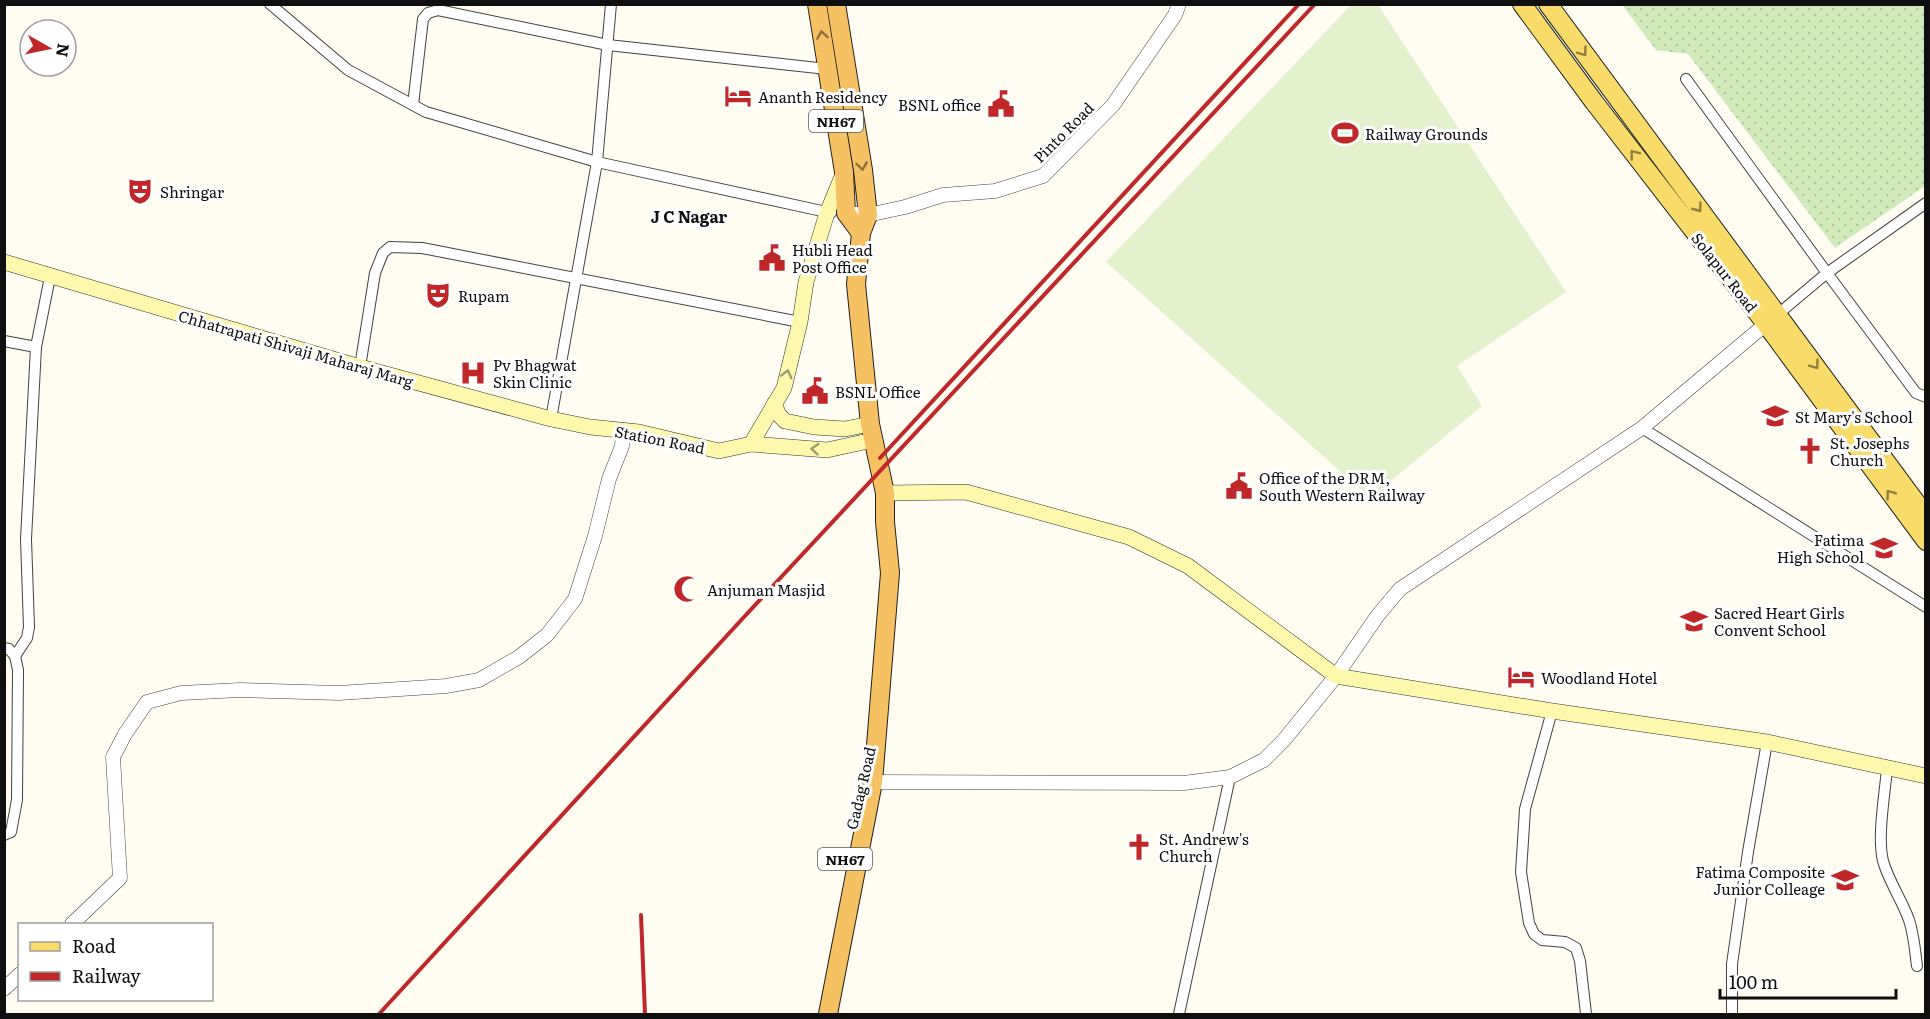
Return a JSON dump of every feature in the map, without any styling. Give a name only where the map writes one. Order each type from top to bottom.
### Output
[{"type":"highway","name":"NH67","points":[[817,4],[844,172],[846,213]]},
{"type":"highway","name":"NH67","points":[[836,4],[863,170],[868,215],[861,233],[856,284],[871,432]]},
{"type":"highway","points":[[846,213],[861,233]]},
{"type":"highway","name":"Gadag Road","points":[[828,1014],[873,782],[881,704],[890,573],[885,522],[885,493],[871,432]]},
{"type":"highway","name":"Gadag Road","points":[[816,1014],[861,780],[881,704]]},
{"type":"main road","name":"Solapur Road","points":[[1522,4],[1601,111],[1926,516]]},
{"type":"main road","name":"Solapur Road","points":[[1548,4],[1926,541]]},
{"type":"main road","points":[[751,444],[784,388],[800,322],[806,282],[827,213],[844,172]]},
{"type":"main road","name":"Chhatrapati Shivaji Maharaj Marg","points":[[4,262],[360,367],[551,419],[590,427]]},
{"type":"main road","points":[[774,404],[785,421],[814,427],[871,432]]},
{"type":"main road","name":"Station Road","points":[[590,427],[639,432],[720,451],[751,444],[827,450],[871,432]]},
{"type":"main road","points":[[885,493],[966,492],[1129,537],[1188,566],[1336,676],[1552,711],[1767,742],[1926,776]]},
{"type":"street","points":[[270,4],[348,70],[426,112],[597,162],[827,213],[846,213]]},
{"type":"street","points":[[551,419],[597,162],[611,4]]},
{"type":"street","name":"Pinto Road","points":[[846,213],[868,215],[905,207],[943,195],[995,191],[1043,176],[1113,105],[1175,15],[1179,4]]},
{"type":"street","points":[[413,105],[423,19],[428,12],[438,10],[608,45],[828,69]]},
{"type":"street","points":[[1686,79],[1916,393],[1926,397]]},
{"type":"street","points":[[873,782],[1184,783],[1230,777],[1264,760],[1284,740],[1336,676],[1378,615],[1400,589],[1642,428],[1827,273],[1926,203]]},
{"type":"street","points":[[360,367],[375,273],[383,253],[390,247],[422,248],[800,322]]},
{"type":"street","points":[[15,656],[27,638],[30,616],[26,540],[36,347],[50,277]]},
{"type":"street","points":[[4,341],[36,347]]},
{"type":"street","points":[[1642,428],[1926,607]]},
{"type":"street","points":[[73,923],[120,878],[113,757],[125,734],[147,702],[181,693],[240,690],[339,693],[446,686],[479,680],[519,657],[547,635],[575,599],[595,536],[609,479],[622,446],[623,430]]},
{"type":"street","points":[[4,648],[9,649],[15,656],[18,670],[16,800],[11,832],[4,835]]},
{"type":"street","points":[[1552,711],[1525,809],[1521,872],[1529,923],[1534,934],[1542,940],[1565,942],[1576,948],[1580,961],[1586,1014]]},
{"type":"street","points":[[1732,1014],[1732,964],[1767,742]]},
{"type":"street","points":[[1887,768],[1881,843],[1883,858],[1886,870],[1909,920],[1917,966]]},
{"type":"street","points":[[1179,1014],[1230,777]]},
{"type":"street","points":[[4,990],[18,976]]},
{"type":"green space","name":"Railway Grounds","points":[[1351,5],[1378,5],[1566,292],[1457,366],[1482,406],[1370,498],[1106,262]]},
{"type":"green space","points":[[1622,5],[1925,5],[1925,186],[1835,248],[1688,54],[1656,50]]},
{"type":"railway","points":[[880,458],[1299,4]]},
{"type":"railway","points":[[379,1014],[744,617],[1315,4]]},
{"type":"railway","points":[[641,915],[645,1014]]},
{"type":"place","name":"Ananth Residency","points":[[738,96]]},
{"type":"place","name":"BSNL office","points":[[1001,104]]},
{"type":"place","name":"Railway Grounds","points":[[1345,133]]},
{"type":"place","name":"Shringar","points":[[140,191]]},
{"type":"place","name":"Hubli Head Post Office","points":[[772,258]]},
{"type":"place","name":"Rupam","points":[[438,295]]},
{"type":"place","name":"Pv Bhagwat Skin Clinic","points":[[473,373]]},
{"type":"place","name":"BSNL Office","points":[[815,391]]},
{"type":"place","name":"St Mary's School","points":[[1775,416]]},
{"type":"place","name":"St. Josephs Church","points":[[1810,451]]},
{"type":"place","name":"Office of the DRM, South Western Railway","points":[[1239,486]]},
{"type":"place","name":"Fatima High School","points":[[1884,548]]},
{"type":"place","name":"Anjuman Masjid","points":[[687,589]]},
{"type":"place","name":"Sacred Heart Girls Convent School","points":[[1694,621]]},
{"type":"place","name":"Woodland Hotel","points":[[1521,677]]},
{"type":"place","name":"St. Andrew's Church","points":[[1139,847]]},
{"type":"place","name":"Fatima Composite Junior Colleage","points":[[1845,880]]},
{"type":"district","name":"J C Nagar","points":[[689,216]]}]
